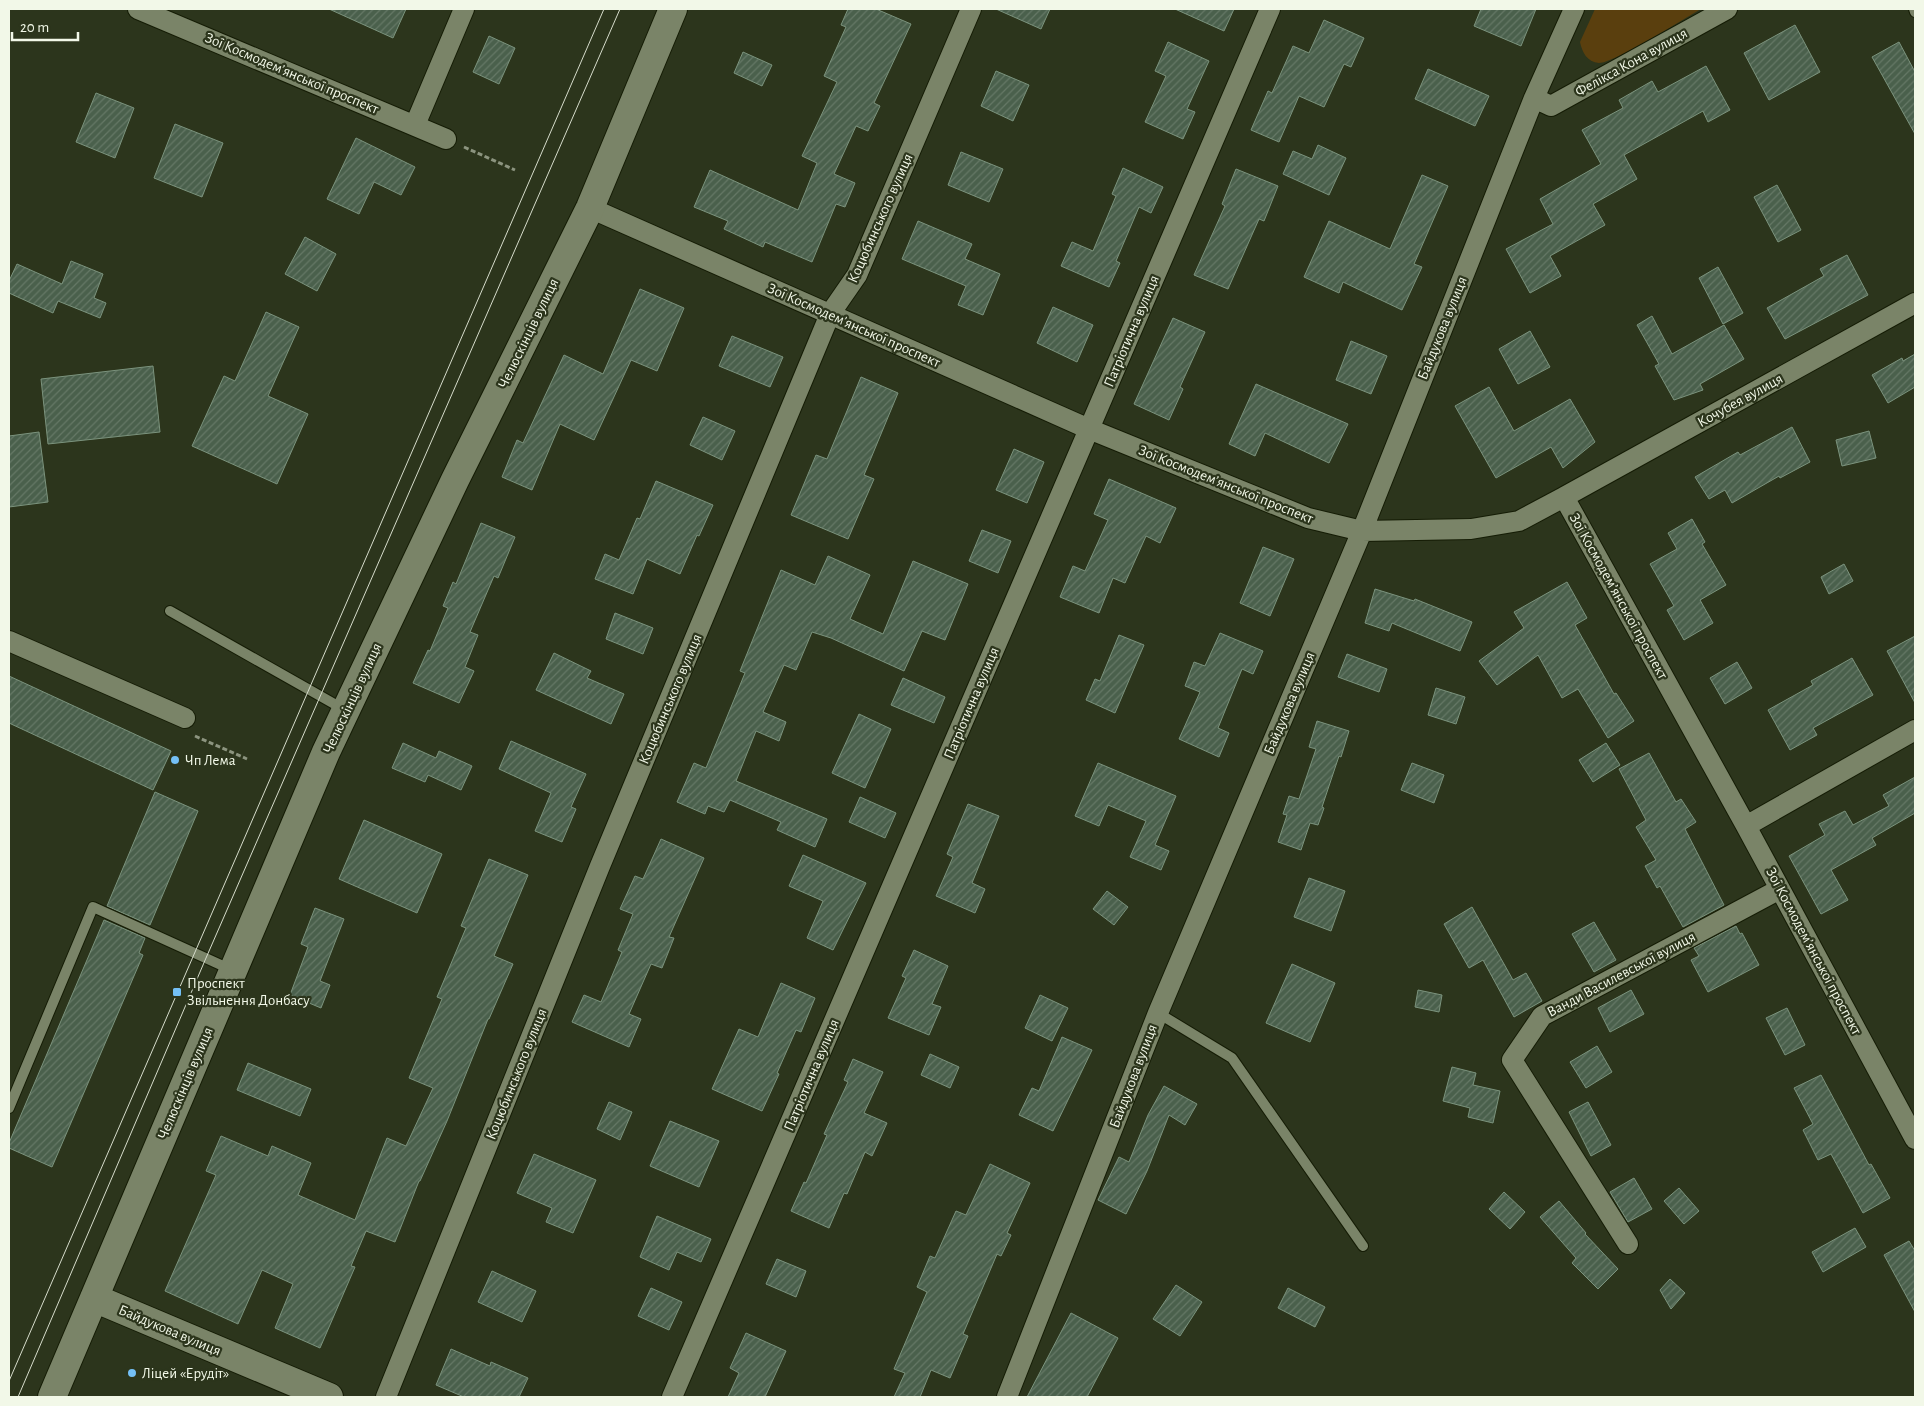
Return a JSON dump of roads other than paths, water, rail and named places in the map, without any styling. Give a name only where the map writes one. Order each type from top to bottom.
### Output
[{"type":"main road","name":"Челюскінців вулиця","points":[[52,1397],[326,752],[455,480],[590,208],[673,9]]},
{"type":"main road","name":"Байдукова вулиця","points":[[94,1298],[328,1397]]},
{"type":"street","name":"Зої Космодем’янської проспект","points":[[138,9],[446,139]]},
{"type":"street","points":[[415,125],[464,9]]},
{"type":"street","name":"Коцюбинського вулиця","points":[[386,1397],[600,866],[830,314],[857,276],[971,9]]},
{"type":"street","name":"Патріотична вулиця","points":[[672,1397],[1270,9]]},
{"type":"street","name":"Байдукова вулиця","points":[[1007,1397],[1158,1014],[1362,531],[1534,98],[1574,9]]},
{"type":"street","name":"Фелікса Кона вулиця","points":[[1534,98],[1552,106],[1727,9]]},
{"type":"street","name":"Зої Космодем’янської проспект","points":[[590,208],[1089,429],[1308,518],[1362,531],[1471,529],[1519,521],[1564,497],[1746,826],[1915,1139]]},
{"type":"street","name":"Кочубея вулиця","points":[[1564,497],[1915,303]]},
{"type":"street","points":[[9,641],[185,718]]},
{"type":"street","points":[[1746,826],[1915,730]]},
{"type":"street","name":"Ванди Василевської вулиця","points":[[1628,1244],[1512,1060],[1542,1016],[1780,889]]},
{"type":"lane","points":[[170,611],[346,710]]},
{"type":"lane","points":[[9,1108],[93,907],[233,971]]},
{"type":"lane","points":[[1158,1014],[1232,1058],[1363,1246]]},
{"type":"tram line","points":[[9,1381],[604,9]]},
{"type":"tram line","points":[[18,1397],[206,958],[620,9]]},
{"type":"place","name":"Чп Лема","points":[[175,760]]},
{"type":"place","name":"Проспект Звільнення Донбасу","points":[[177,992]]},
{"type":"place","name":"Ліцей «Ерудіт»","points":[[132,1373]]}]
